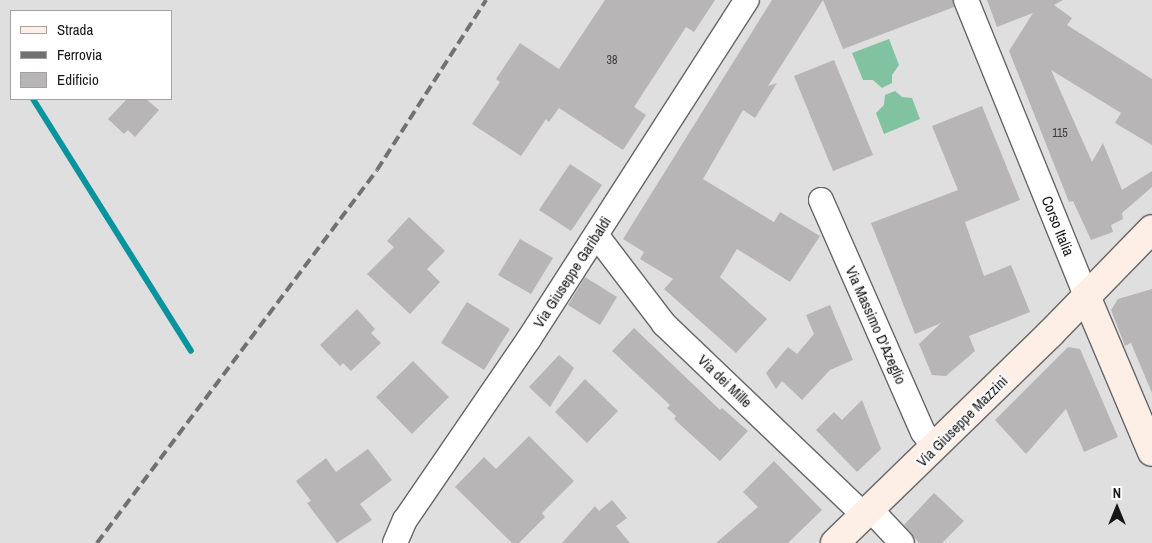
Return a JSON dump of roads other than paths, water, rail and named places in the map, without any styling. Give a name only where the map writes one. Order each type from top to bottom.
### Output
[{"type":"street","name":"Via Giuseppe Garibaldi","points":[[396,543],[405,520],[596,236],[747,0]]},
{"type":"street","name":"Corso Italia","points":[[966,0],[1086,296],[1152,452]]},
{"type":"street","name":"Via Massimo D'Azeglio","points":[[821,200],[923,432],[934,448]]},
{"type":"street","name":"Via Giuseppe Mazzini","points":[[835,543],[934,448],[1152,229]]},
{"type":"street","name":"Via dei Mille","points":[[596,236],[664,324],[902,543]]},
{"type":"street","points":[[380,543],[387,543]]},
{"type":"waterway","points":[[34,100],[191,351]]},
{"type":"railway","points":[[97,543],[377,170],[486,0]]}]
